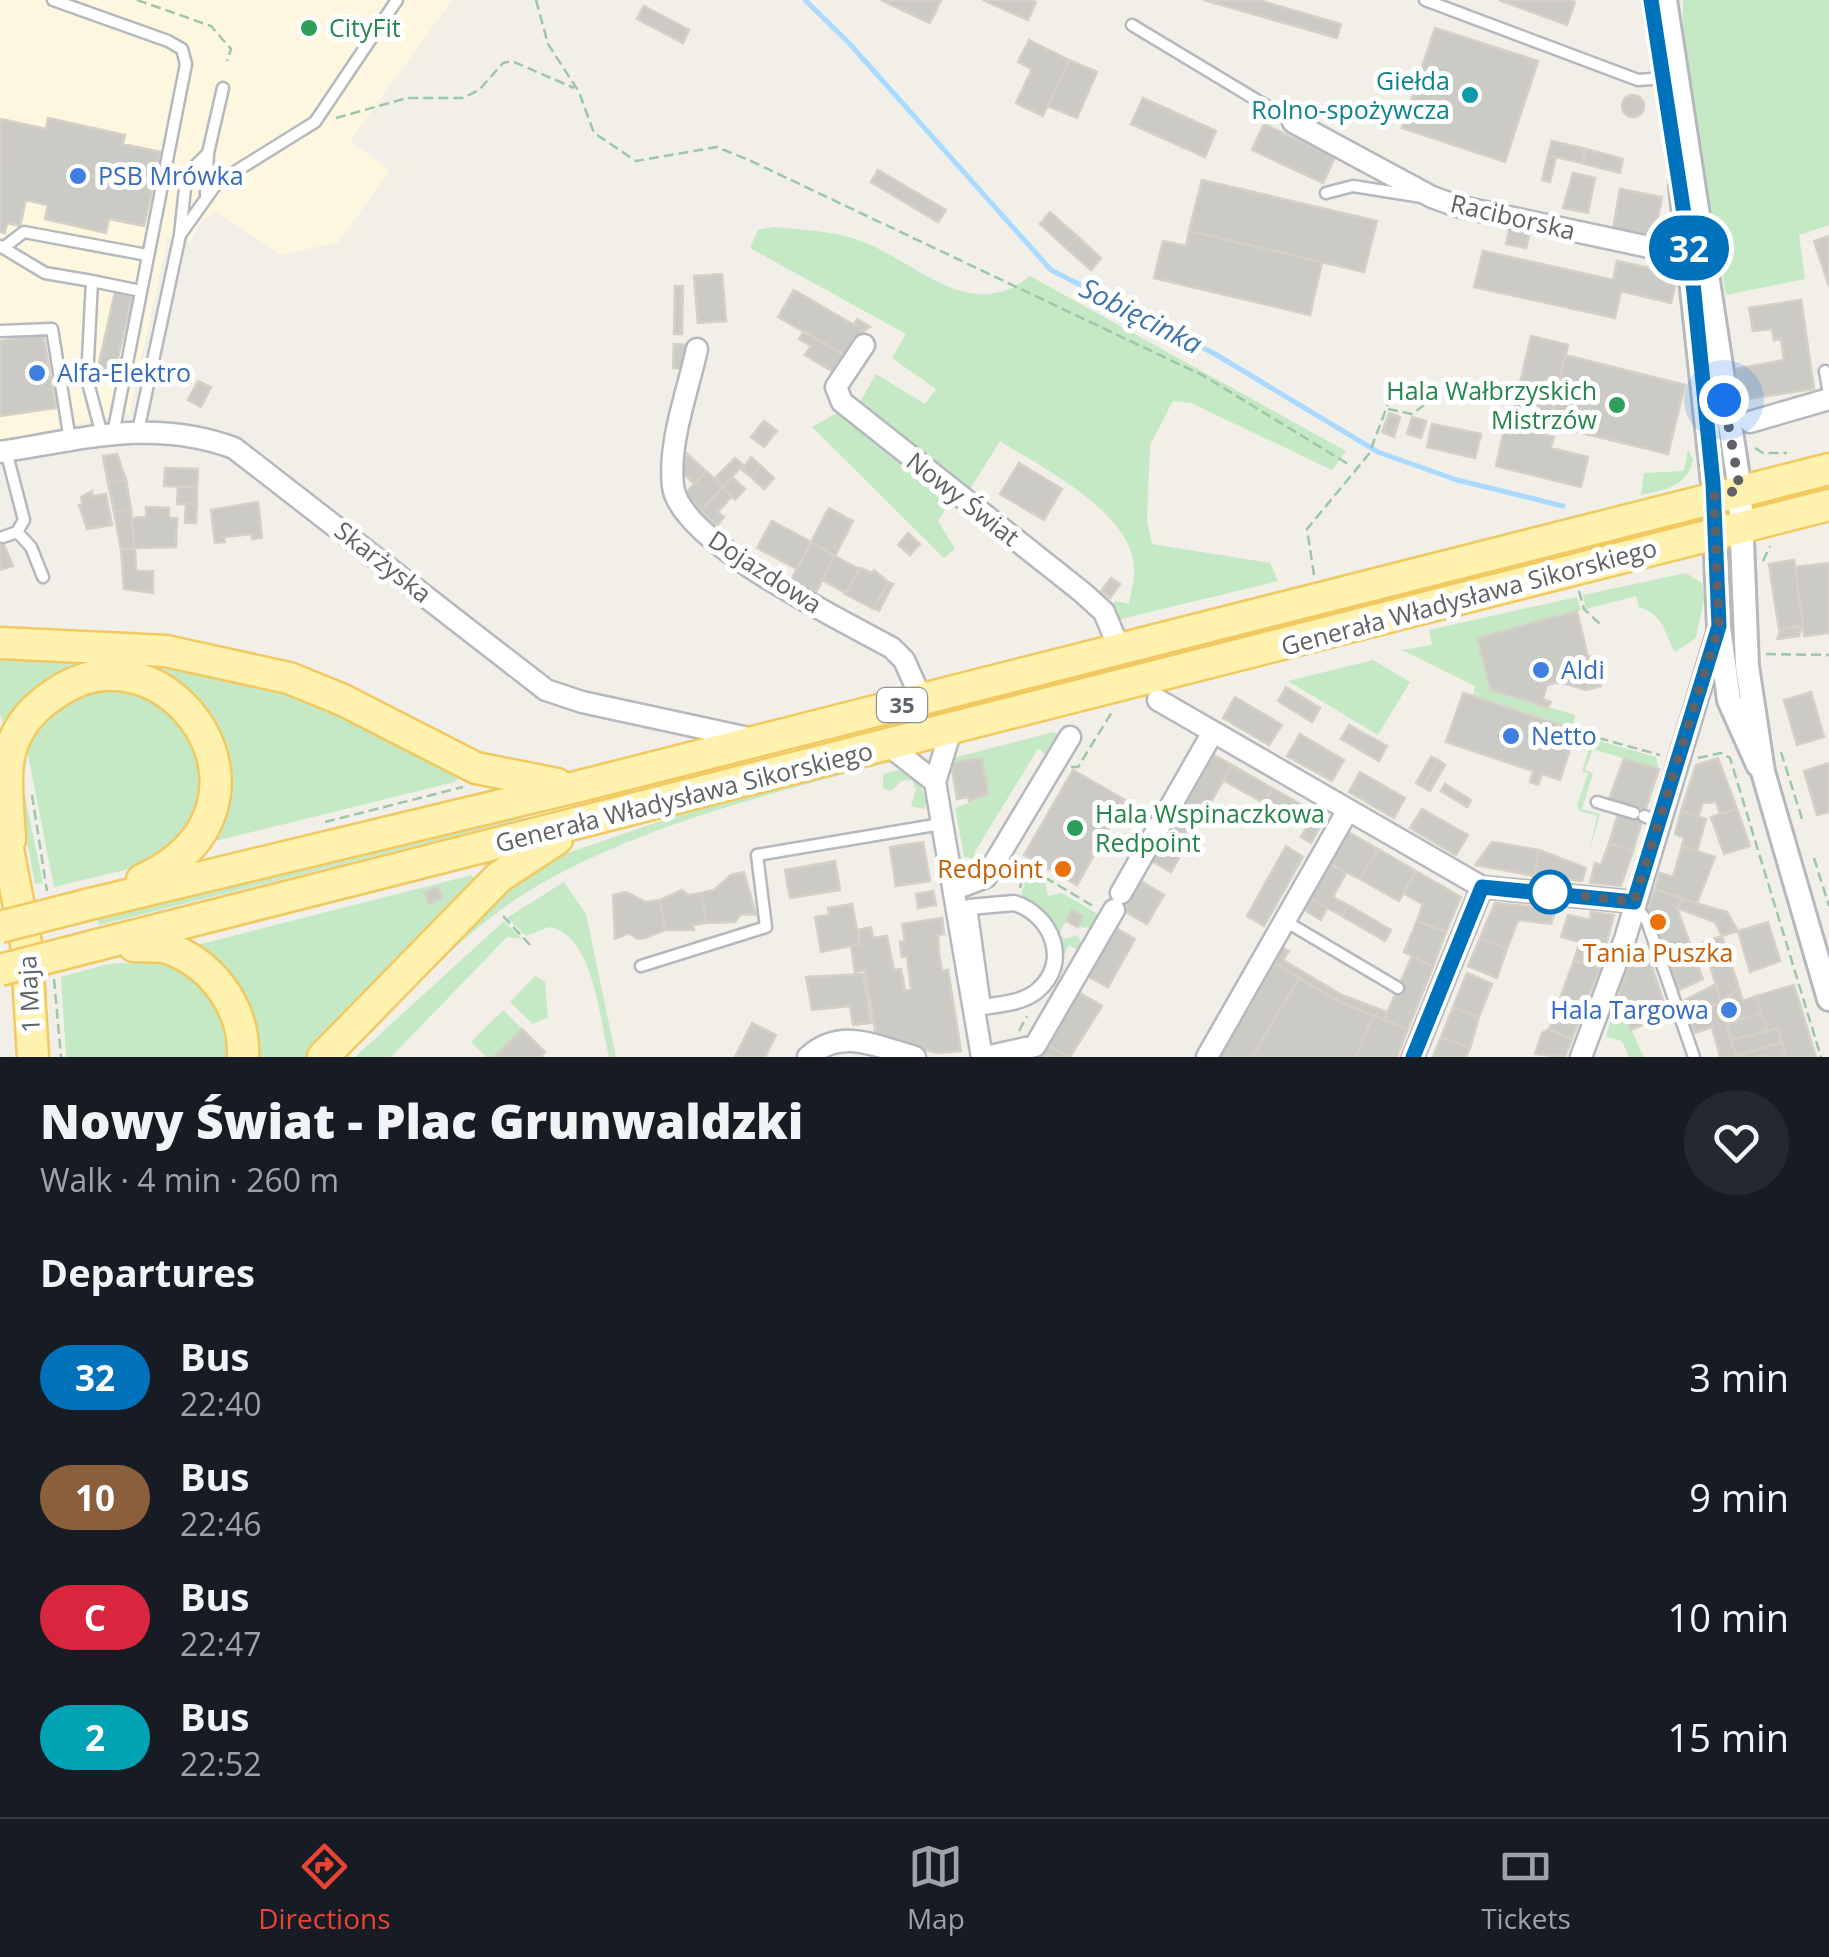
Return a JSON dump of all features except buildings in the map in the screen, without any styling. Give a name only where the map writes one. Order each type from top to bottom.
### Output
[{"type":"main road","name":"35","points":[[1727,493],[1829,469]]},
{"type":"main road","name":"Generała Władysława Sikorskiego","points":[[0,927],[760,741],[1727,493]]},
{"type":"main road","name":"35","points":[[1729,530],[1829,505]]},
{"type":"main road","name":"Generała Władysława Sikorskiego","points":[[0,970],[1729,530]]},
{"type":"main road","points":[[0,642],[166,651],[289,678],[344,700],[476,768],[519,780],[580,786]]},
{"type":"main road","name":"1 Maja","points":[[33,1057],[26,942],[5,827],[8,763],[24,720],[33,709],[72,683],[98,676],[142,680],[180,700],[208,744],[214,764],[216,806],[196,844],[171,867],[90,904]]},
{"type":"main road","points":[[323,1057],[500,877],[562,830],[540,794]]},
{"type":"main road","points":[[101,944],[171,949],[208,972],[229,998],[244,1036],[242,1057]]},
{"type":"street","points":[[1651,0],[1671,78]]},
{"type":"street","points":[[1665,0],[1671,78],[1698,253],[1746,666],[1763,772],[1829,999]]},
{"type":"street","name":"Raciborska","points":[[1293,122],[1432,197],[1698,253]]},
{"type":"street","name":"Nowy Świat","points":[[864,345],[836,387],[842,402],[1082,592],[1104,612],[1120,650]]},
{"type":"street","name":"Dojazdowa","points":[[697,349],[673,469],[679,502],[698,528],[764,576],[892,648],[904,660],[922,700]]},
{"type":"street","points":[[1750,431],[1829,397]]},
{"type":"street","name":"Skarżyska","points":[[3,452],[108,434],[194,432],[234,448],[546,690],[582,702],[760,741]]},
{"type":"street","points":[[1729,530],[1719,626],[1729,700],[1743,739],[1763,772]]},
{"type":"street","points":[[1581,1057],[1609,986],[1634,902],[1646,817],[1719,626]]},
{"type":"street","points":[[1158,700],[1482,887],[1634,902]]},
{"type":"street","points":[[951,730],[934,782],[984,1057],[1034,1046],[1213,732]]},
{"type":"street","points":[[955,889],[986,877],[1070,737]]},
{"type":"street","points":[[888,745],[934,782]]},
{"type":"street","points":[[1208,1057],[1348,810]]},
{"type":"street","points":[[1413,1057],[1427,1002],[1482,887]]},
{"type":"street","points":[[1014,903],[1044,920],[1054,940],[1055,958],[1037,991],[1014,1002],[983,1007],[969,907],[1014,903]]},
{"type":"street","points":[[1809,926],[1829,959]]},
{"type":"street","points":[[808,1057],[825,1044],[843,1038],[915,1057]]},
{"type":"lane","points":[[54,0],[182,50],[186,80],[108,434]]},
{"type":"lane","points":[[180,235],[206,194],[225,176],[312,124],[398,0]]},
{"type":"lane","points":[[1425,0],[1638,80],[1671,78]]},
{"type":"lane","points":[[1132,24],[1293,122]]},
{"type":"lane","points":[[206,194],[208,153],[223,88]]},
{"type":"lane","points":[[138,431],[190,174],[208,153]]},
{"type":"lane","points":[[1326,193],[1353,186],[1432,197]]},
{"type":"lane","points":[[141,291],[45,273],[2,247],[24,232],[147,254]]},
{"type":"lane","points":[[92,282],[88,379],[108,434]]},
{"type":"lane","points":[[0,331],[52,329],[70,440]]},
{"type":"lane","points":[[1824,371],[1829,397]]},
{"type":"lane","points":[[3,452],[24,520],[18,532],[4,537]]},
{"type":"lane","points":[[18,532],[31,547],[43,578]]},
{"type":"lane","points":[[1597,802],[1646,817]]},
{"type":"lane","points":[[641,966],[766,927],[757,855],[942,823]]},
{"type":"lane","points":[[1634,902],[1647,921],[1694,1057]]},
{"type":"lane","points":[[1285,921],[1398,988]]},
{"type":"path","points":[[136,0],[211,26],[231,49],[227,61]]},
{"type":"path","points":[[536,0],[548,44],[579,92],[594,133],[636,162],[717,147],[752,161],[1204,376],[1348,464]]},
{"type":"path","points":[[1641,0],[1648,51]]},
{"type":"path","points":[[312,124],[406,98],[463,98],[479,90],[502,63],[512,61],[579,92]]},
{"type":"path","points":[[1314,576],[1307,530],[1369,454],[1392,396]]},
{"type":"path","points":[[1387,409],[1412,414],[1424,405]]},
{"type":"path","points":[[1750,431],[1764,453],[1787,453]]},
{"type":"path","points":[[1763,562],[1769,546],[1780,538]]},
{"type":"path","points":[[1579,590],[1584,610],[1600,625]]},
{"type":"path","points":[[1764,654],[1829,654]]},
{"type":"path","points":[[1584,734],[1666,757]]},
{"type":"path","points":[[1778,742],[1803,822]]},
{"type":"path","points":[[1694,760],[1721,752],[1730,758],[1821,1057]]},
{"type":"path","points":[[320,823],[459,789],[470,778]]},
{"type":"path","points":[[1814,858],[1829,906]]},
{"type":"path","points":[[1017,901],[1025,866]]},
{"type":"path","points":[[503,916],[530,946]]},
{"type":"path","points":[[1012,1042],[1027,1015]]},
{"type":"shaded area","points":[[0,0],[452,0],[350,141],[390,170],[339,242],[281,255],[214,211],[199,224],[191,242],[168,237],[129,414],[0,440]]},
{"type":"green space","points":[[1683,0],[1829,0],[1829,225],[1799,235],[1805,279],[1726,295],[1683,48]]},
{"type":"green space","points":[[773,227],[855,239],[946,286],[967,292],[988,294],[1009,289],[1030,276],[1346,451],[1332,470],[1191,403],[1173,401],[1150,445],[1147,521],[1152,544],[1270,563],[1278,581],[1117,620],[1108,607],[1116,601],[1129,604],[1134,566],[1129,546],[1117,527],[1080,492],[1000,441],[967,494],[860,402],[876,374],[925,404],[936,389],[892,358],[906,334],[750,248],[758,230]]},
{"type":"green space","points":[[844,409],[950,502],[938,521],[955,549],[944,558],[812,427]]},
{"type":"green space","points":[[1688,449],[1693,460],[1680,482],[1641,495],[1644,473],[1684,471]]},
{"type":"green space","points":[[1686,573],[1702,583],[1704,599],[1696,638],[1675,652],[1658,619],[1639,607],[1636,596],[1586,609],[1583,595]]},
{"type":"green space","points":[[1577,597],[1581,610],[1477,638],[1491,690],[1575,715],[1572,729],[1473,696],[1475,686],[1402,650],[1432,645],[1429,630]]},
{"type":"green space","points":[[1299,620],[1301,628],[974,709],[972,701]]},
{"type":"green space","points":[[0,654],[166,659],[337,707],[464,768],[455,782],[215,841],[224,775],[139,669],[9,734],[0,715]]},
{"type":"green space","points":[[1373,660],[1410,682],[1378,735],[1288,681]]},
{"type":"green space","points":[[143,688],[195,731],[205,793],[179,839],[137,867],[54,887],[26,744],[30,729],[80,689]]},
{"type":"green space","points":[[1054,732],[1061,738],[1050,757],[1038,749],[974,853],[986,861],[980,870],[974,860],[964,856],[955,808],[981,798],[982,758],[951,763],[953,758]]},
{"type":"green space","points":[[1592,739],[1656,757],[1659,769],[1593,749],[1585,770],[1593,773],[1582,809],[1600,814],[1589,854],[1597,816],[1580,811],[1577,805],[1588,774],[1582,771]]},
{"type":"green space","points":[[17,758],[43,883],[35,884],[15,776]]},
{"type":"green space","points":[[881,761],[891,762],[660,829],[572,867],[481,925],[344,1057],[335,1057],[502,889],[547,860],[728,798]]},
{"type":"green space","points":[[898,770],[920,784],[927,802],[924,809],[911,806],[916,789],[912,780],[901,781],[891,791],[883,788],[883,774]]},
{"type":"green space","points":[[522,813],[523,819],[99,925],[97,919]]},
{"type":"green space","points":[[1027,872],[1045,883],[1048,896],[1062,893],[1101,916],[1086,928],[1078,926],[1083,916],[1071,910],[1059,935],[1066,939],[1077,935],[1083,945],[1080,951],[1069,945],[1058,966],[1067,972],[1056,970],[1050,979],[1059,985],[1048,983],[1039,999],[1033,994],[1043,985],[1054,940],[1019,904]]},
{"type":"green space","points":[[472,875],[475,884],[307,1057],[251,1057],[189,947]]},
{"type":"green space","points":[[564,882],[586,914],[616,1057],[609,1057],[592,980],[576,945],[564,933],[549,927],[526,936],[507,918]]},
{"type":"green space","points":[[504,921],[522,939],[507,937],[391,1057],[355,1057]]},
{"type":"green space","points":[[152,961],[190,973],[212,992],[226,1021],[236,1057],[66,1057],[61,977],[108,964]]},
{"type":"green space","points":[[535,976],[545,982],[548,1017],[533,1024],[510,1002]]},
{"type":"green space","points":[[1617,999],[1644,1057],[1629,1057],[1622,1041],[1606,1037]]},
{"type":"green space","points":[[503,1010],[522,1029],[494,1057],[486,1057],[471,1042]]},
{"type":"waterway","name":"Sobięcinka","points":[[805,0],[849,43],[1051,270],[1215,354],[1378,452],[1457,480],[1563,506]]},
{"type":"bus line","name":"32","points":[[1413,1057],[1482,887],[1634,902],[1719,626],[1713,483],[1690,253],[1651,0]]},
{"type":"place","name":"CityFit","points":[[309,28]]},
{"type":"place","name":"Giełda Rolno-spożywcza","points":[[1470,95]]},
{"type":"place","name":"PSB Mrówka","points":[[78,176]]},
{"type":"place","name":"Alfa-Elektro","points":[[37,373]]},
{"type":"place","name":"Hala Wałbrzyskich Mistrzów","points":[[1617,405]]},
{"type":"place","name":"Aldi","points":[[1541,670]]},
{"type":"place","name":"Netto","points":[[1511,736]]},
{"type":"place","name":"Hala Wspinaczkowa Redpoint","points":[[1075,828]]},
{"type":"place","name":"Redpoint","points":[[1063,869]]},
{"type":"place","name":"Tania Puszka","points":[[1658,922]]},
{"type":"place","name":"Hala Targowa","points":[[1729,1010]]},
{"type":"route","points":[[1550,892],[1634,902],[1719,626],[1714,496],[1740,490],[1724,400]]}]
